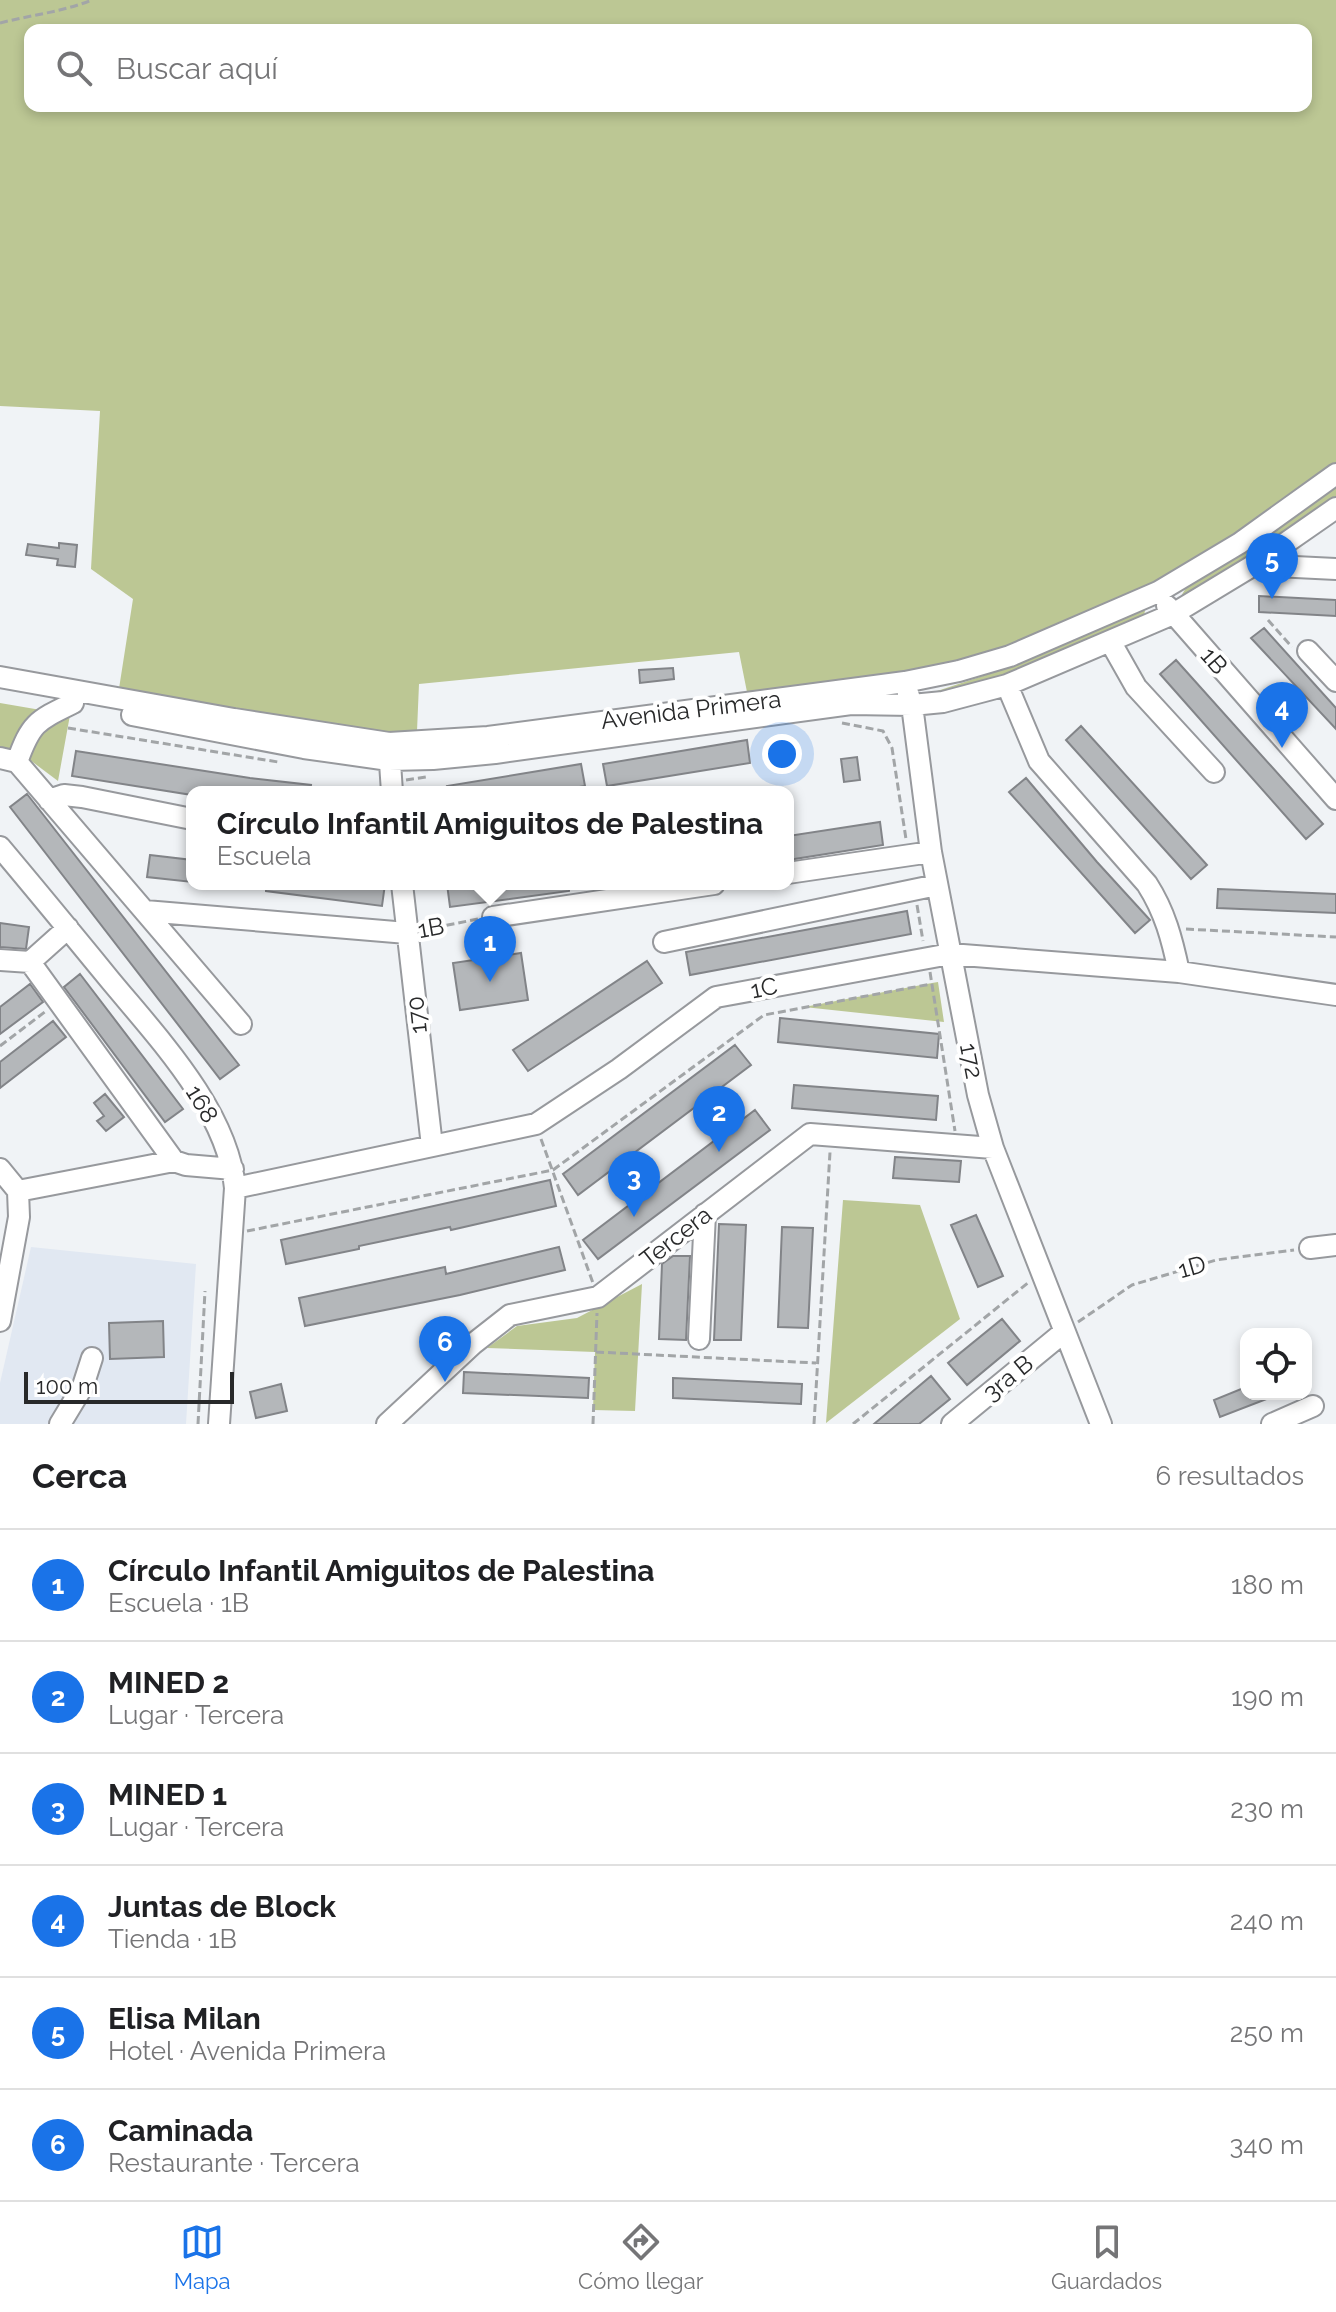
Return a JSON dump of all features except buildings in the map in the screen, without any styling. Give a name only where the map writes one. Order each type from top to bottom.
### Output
[{"type":"street","name":"Avenida Primera","points":[[0,691],[304,748],[389,752],[905,682],[1010,656],[1158,592],[1240,543],[1336,474]]},
{"type":"street","name":"Avenida Primera","points":[[0,677],[433,759],[851,704],[943,702],[1007,685],[1173,614],[1254,565],[1336,508]]},
{"type":"street","points":[[1254,565],[1336,569]]},
{"type":"street","name":"1B","points":[[1158,592],[1173,614],[1336,799]]},
{"type":"street","points":[[1110,641],[1136,687],[1214,772]]},
{"type":"street","points":[[1308,651],[1336,681]]},
{"type":"street","name":"172","points":[[905,682],[912,705],[931,852],[978,1095],[993,1148],[1101,1424]]},
{"type":"street","points":[[1007,685],[1039,761],[1147,884],[1160,904],[1170,928],[1179,972]]},
{"type":"street","points":[[73,703],[38,720],[8,760],[49,800],[241,1024]]},
{"type":"street","points":[[389,752],[391,786]]},
{"type":"street","points":[[49,800],[64,795],[82,797],[186,818]]},
{"type":"street","name":"168","points":[[0,847],[161,1041],[212,1115],[234,1178],[219,1424]]},
{"type":"street","points":[[794,872],[931,852]]},
{"type":"street","points":[[664,942],[937,885]]},
{"type":"street","name":"170","points":[[403,890],[432,1146]]},
{"type":"street","points":[[493,917],[674,890]]},
{"type":"street","name":"1B","points":[[145,911],[407,933]]},
{"type":"street","points":[[0,960],[30,962],[68,928]]},
{"type":"street","name":"1C","points":[[174,1161],[234,1178],[432,1146],[536,1124],[619,1069],[716,997],[950,954],[1179,972],[1336,995]]},
{"type":"street","points":[[18,1191],[174,1161],[30,962]]},
{"type":"street","name":"Tercera","points":[[387,1424],[473,1344],[510,1315],[598,1297],[810,1134],[993,1148]]},
{"type":"street","points":[[0,1169],[18,1191],[19,1217],[0,1321]]},
{"type":"street","points":[[699,1339],[705,1214]]},
{"type":"street","points":[[1310,1248],[1336,1245]]},
{"type":"street","name":"3ra B","points":[[952,1424],[1064,1332]]},
{"type":"street","points":[[60,1424],[83,1386],[92,1358]]},
{"type":"street","points":[[1272,1424],[1313,1406]]},
{"type":"path","points":[[0,23],[45,12],[63,12],[92,0]]},
{"type":"path","points":[[841,723],[883,731],[892,748],[909,855]]},
{"type":"path","points":[[68,728],[289,763]]},
{"type":"path","points":[[395,786],[437,776]]},
{"type":"path","points":[[915,891],[958,1146]]},
{"type":"path","name":"1B","points":[[407,933],[493,917]]},
{"type":"path","points":[[1170,928],[1336,937]]},
{"type":"path","points":[[231,1234],[553,1170],[764,1015],[932,983]]},
{"type":"path","points":[[0,1046],[58,1002]]},
{"type":"path","points":[[536,1124],[598,1297],[593,1424]]},
{"type":"path","points":[[814,1424],[831,1135]]},
{"type":"path","name":"1D","points":[[1064,1332],[1132,1285],[1216,1260],[1310,1248]]},
{"type":"path","points":[[853,1424],[1041,1272]]},
{"type":"path","points":[[198,1424],[205,1291]]},
{"type":"path","points":[[596,1352],[817,1363]]},
{"type":"shaded area","points":[[31,1247],[196,1264],[186,1424],[0,1424],[0,1383]]},
{"type":"green space","points":[[0,0],[1336,0],[1336,468],[1203,566],[1080,618],[939,672],[750,707],[739,652],[419,684],[417,731],[384,741],[118,695],[133,599],[91,569],[100,411],[0,406]]},
{"type":"green space","points":[[1336,484],[1336,499],[1279,540],[1183,598],[1181,596],[1186,588],[1251,549]]},
{"type":"green space","points":[[1141,608],[1145,611],[1144,615],[1017,673],[939,694],[931,693],[1001,670]]},
{"type":"green space","points":[[0,703],[70,715],[58,781],[30,760],[0,746]]},
{"type":"green space","points":[[938,982],[944,1022],[804,1007],[932,983]]},
{"type":"green space","points":[[843,1200],[920,1205],[960,1319],[826,1423]]},
{"type":"green space","points":[[642,1284],[635,1411],[593,1410],[595,1352],[487,1348],[517,1326],[577,1318]]},
{"type":"place","name":"Elisa Milan","points":[[1272,599]]},
{"type":"place","name":"Juntas de Block","points":[[1282,748]]},
{"type":"place","name":"Círculo Infantil Amiguitos de Palestina","points":[[490,982]]},
{"type":"place","name":"MINED 2","points":[[719,1152]]},
{"type":"place","name":"MINED 1","points":[[634,1217]]},
{"type":"place","name":"Caminada","points":[[445,1382]]}]
